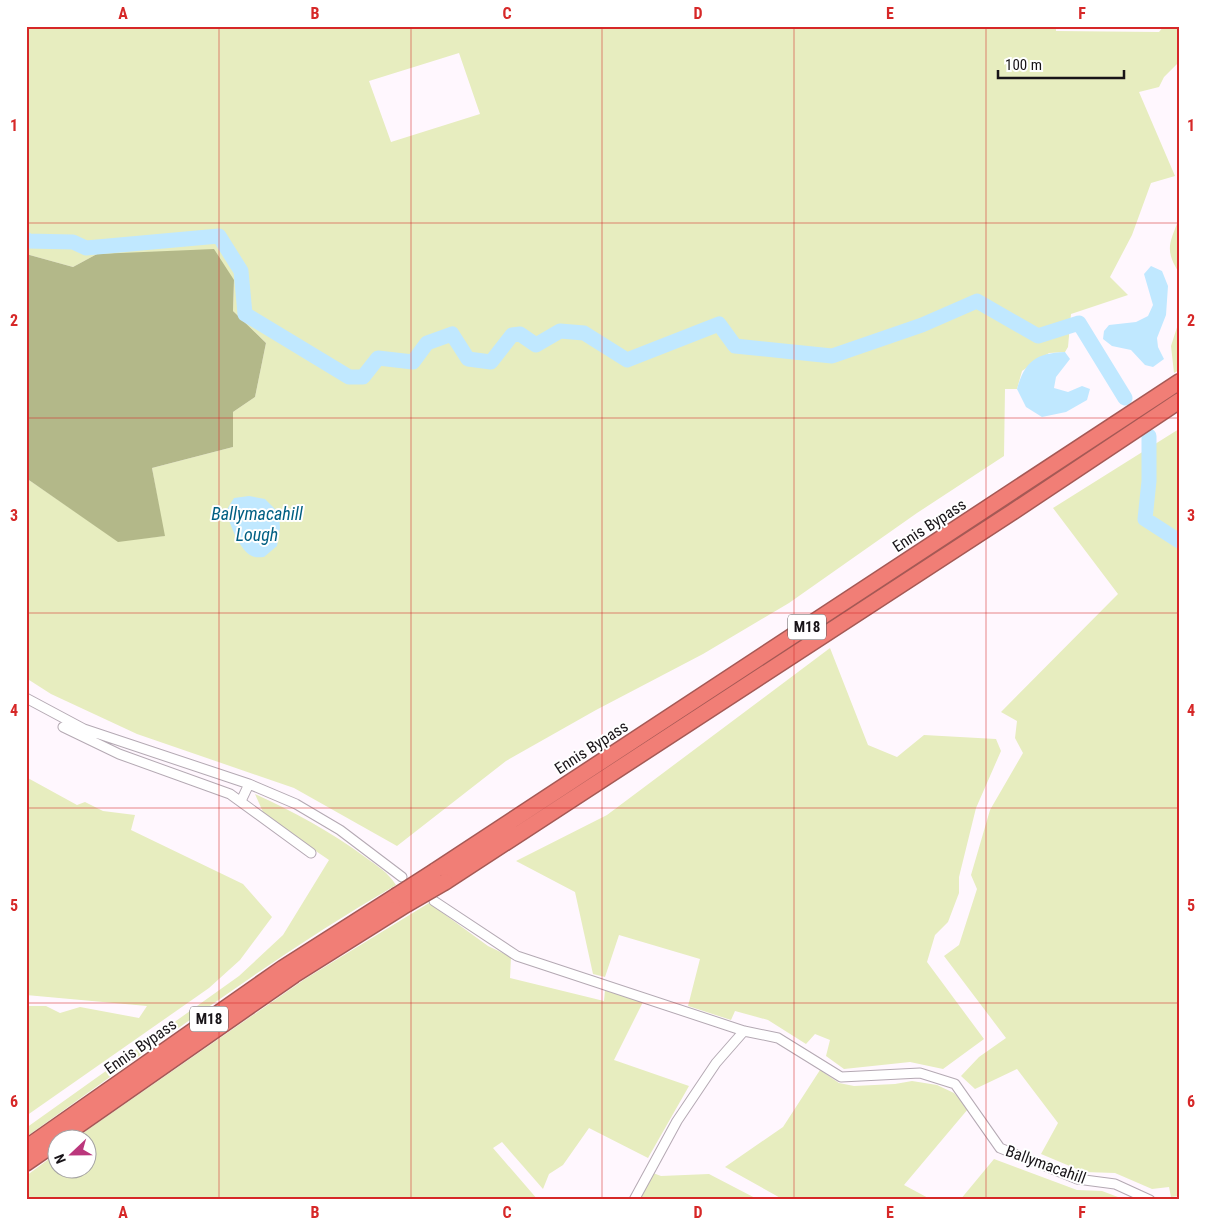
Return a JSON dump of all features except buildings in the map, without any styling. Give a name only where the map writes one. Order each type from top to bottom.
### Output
[{"type":"highway","name":"Ennis Bypass","points":[[440,876],[1179,382]]},
{"type":"highway","name":"Ennis Bypass","points":[[76,1128],[402,900],[986,529],[1179,401]]},
{"type":"highway","name":"Ennis Bypass","points":[[26,1148],[283,968],[402,900]]},
{"type":"highway","name":"Ennis Bypass","points":[[26,1163],[48,1148]]},
{"type":"street","points":[[26,698],[84,729],[249,784],[296,804],[340,830],[402,877]]},
{"type":"street","points":[[63,727],[118,754],[230,794],[311,853]]},
{"type":"street","points":[[118,754],[123,742]]},
{"type":"street","points":[[241,801],[249,784]]},
{"type":"street","name":"Ballymacahill","points":[[434,901],[517,956],[744,1031],[778,1038],[840,1077],[920,1073],[955,1084],[1000,1148],[1076,1179],[1115,1184],[1150,1200]]},
{"type":"street","points":[[634,1200],[677,1121],[716,1063],[744,1031]]},
{"type":"green space","points":[[26,26],[1056,26],[1056,31],[1159,32],[1164,26],[1179,26],[1179,62],[1164,77],[1159,87],[1139,92],[1175,176],[1151,183],[1132,235],[1110,277],[1128,295],[1071,314],[1068,347],[1065,352],[1049,353],[1022,371],[1017,389],[1005,389],[1004,456],[917,513],[789,603],[703,654],[596,710],[506,761],[397,846],[294,788],[137,734],[51,694],[26,678],[26,478],[118,541],[164,536],[152,468],[233,447],[233,412],[255,397],[266,343],[233,311],[234,280],[97,254],[73,267],[26,254]],"holes":[[[459,53],[480,114],[391,142],[369,81]]]},
{"type":"green space","points":[[1179,218],[1179,273],[1171,258],[1170,246]]},
{"type":"green space","points":[[214,249],[234,280],[233,311],[266,343],[255,397],[233,412],[233,447],[152,468],[165,536],[118,542],[26,478],[26,254],[73,267],[97,254]]},
{"type":"green space","points":[[1179,321],[1179,370],[1174,373],[1171,346]]},
{"type":"green space","points":[[1179,429],[1179,1196],[1171,1197],[1169,1187],[1152,1189],[1115,1173],[1084,1172],[1041,1154],[1058,1123],[1017,1069],[975,1089],[961,1076],[979,1057],[1006,1038],[944,956],[959,945],[977,889],[971,875],[990,810],[1023,753],[1015,738],[1017,721],[1001,712],[1118,594],[1053,508]]},
{"type":"green space","points":[[830,648],[868,745],[897,757],[924,735],[996,739],[1001,751],[976,808],[959,877],[959,893],[948,922],[935,935],[927,962],[984,1039],[943,1069],[910,1062],[844,1069],[826,1056],[830,1040],[815,1034],[806,1044],[768,1020],[735,1011],[731,1020],[688,1006],[700,959],[619,935],[605,977],[593,974],[575,892],[516,861],[607,815]]},
{"type":"green space","points":[[26,777],[77,805],[85,802],[103,811],[135,815],[131,830],[243,884],[272,917],[240,960],[209,988],[26,1116],[26,1006],[46,1006],[60,1013],[80,1007],[139,1018],[147,1006],[26,995]]},
{"type":"green space","points":[[255,794],[298,815],[339,839],[382,869],[396,885],[254,975],[26,1137],[26,1128],[239,976],[283,935],[329,860],[276,824],[263,812]]},
{"type":"green space","points":[[429,903],[488,946],[511,957],[510,978],[604,1001],[605,990],[643,1002],[614,1060],[689,1086],[648,1158],[589,1128],[563,1165],[549,1174],[543,1189],[502,1142],[493,1148],[538,1200],[26,1200],[26,1176],[48,1160],[48,1178],[98,1178],[98,1128],[90,1128],[305,979]]},
{"type":"green space","points":[[820,1070],[839,1083],[854,1086],[895,1084],[912,1081],[937,1085],[954,1093],[968,1109],[904,1185],[932,1200],[784,1200],[725,1167],[783,1127]]},
{"type":"green space","points":[[994,1159],[1077,1190],[1102,1191],[1126,1200],[960,1200]]},
{"type":"green space","points":[[653,1173],[661,1176],[709,1174],[759,1200],[638,1200]]},
{"type":"water","points":[[1151,266],[1162,271],[1168,286],[1166,315],[1157,338],[1158,347],[1164,359],[1153,367],[1145,365],[1131,350],[1112,346],[1103,339],[1104,331],[1109,325],[1136,322],[1148,316],[1153,305],[1144,274]]},
{"type":"water","points":[[1065,352],[1070,359],[1056,377],[1054,388],[1068,392],[1082,386],[1090,389],[1087,400],[1066,412],[1042,417],[1026,407],[1017,389],[1020,379],[1033,360],[1046,354]]},
{"type":"water","name":"Ballymacahill Lough","points":[[249,496],[265,499],[279,513],[280,528],[277,546],[264,557],[252,556],[247,553],[236,536],[226,511],[234,498]]},
{"type":"waterway","points":[[26,239],[27,241],[73,242],[86,248],[219,236],[241,271],[245,314],[349,377],[363,377],[378,358],[413,362],[427,343],[452,334],[468,359],[491,362],[512,335],[520,334],[536,345],[560,331],[584,333],[627,360],[719,324],[735,346],[832,356],[922,325],[977,301],[1038,336],[1079,323],[1125,398]]},
{"type":"waterway","points":[[1149,436],[1149,481],[1145,519],[1179,541]]}]
